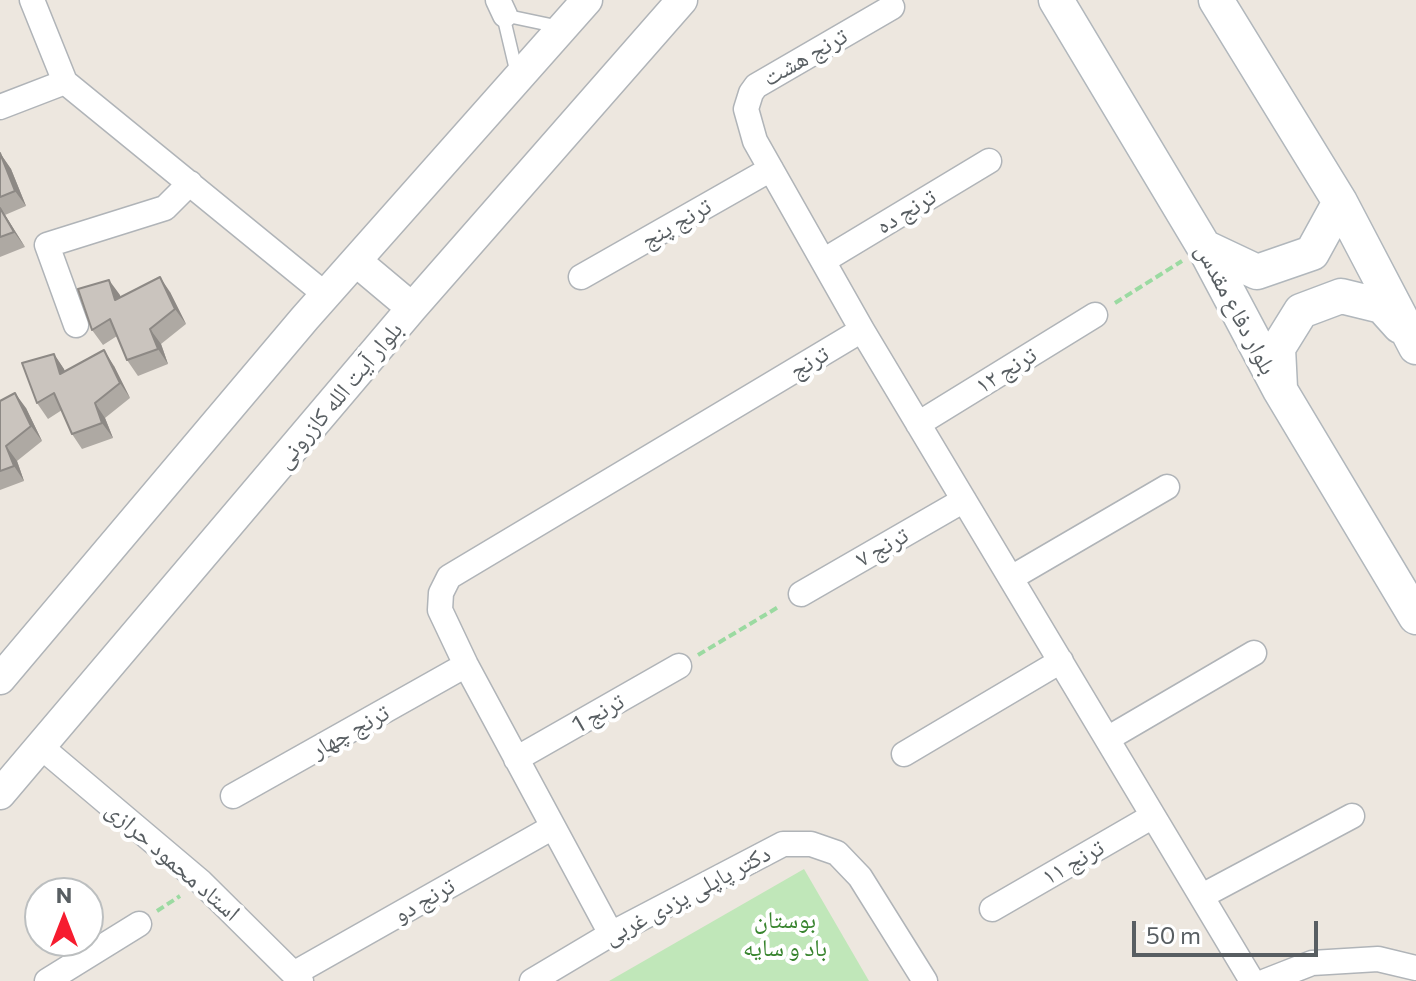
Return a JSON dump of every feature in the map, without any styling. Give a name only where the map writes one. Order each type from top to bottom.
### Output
[{"type":"main road","name":"بلوار دفاع مقدس","points":[[1056,0],[1204,247],[1280,390],[1416,617]]},
{"type":"main road","points":[[1216,0],[1340,202],[1413,342]]},
{"type":"main road","points":[[1204,247],[1257,272],[1312,253],[1340,202]]},
{"type":"main road","points":[[1280,390],[1278,348],[1301,311],[1341,296],[1382,306],[1413,342]]},
{"type":"street","points":[[32,0],[65,82],[326,295]]},
{"type":"street","points":[[0,679],[326,295],[587,0]]},
{"type":"street","name":"بلوار آیت الله کازرونی","points":[[0,794],[412,308],[682,0]]},
{"type":"street","name":"ترنج هشت","points":[[862,330],[750,130],[746,109],[756,86],[892,7]]},
{"type":"street","points":[[0,107],[65,82]]},
{"type":"street","name":"ترنج ده","points":[[823,261],[989,161]]},
{"type":"street","name":"ترنج پنج","points":[[581,277],[771,169]]},
{"type":"street","points":[[76,325],[47,245],[165,208],[190,183]]},
{"type":"street","points":[[356,261],[412,308]]},
{"type":"street","name":"ترنج ۱۲","points":[[918,424],[1095,315]]},
{"type":"street","points":[[862,330],[1252,981]]},
{"type":"street","name":"ترنج","points":[[611,934],[466,665],[440,610],[441,593],[449,577],[862,330]]},
{"type":"street","points":[[1011,578],[1167,487]]},
{"type":"street","name":"ترنج ۷","points":[[801,594],[964,500]]},
{"type":"street","points":[[1107,739],[1254,653]]},
{"type":"street","points":[[904,754],[1061,661]]},
{"type":"street","name":"ترنج چهار","points":[[233,796],[466,665]]},
{"type":"street","name":"ترنج 1","points":[[516,759],[679,666]]},
{"type":"street","name":"استاد محمود حرازی","points":[[40,746],[201,882],[298,977]]},
{"type":"street","name":"ترنج ۱۱","points":[[992,909],[1153,816]]},
{"type":"street","points":[[1202,896],[1352,816]]},
{"type":"street","name":"ترنج دو","points":[[298,977],[553,827]]},
{"type":"street","name":"دکتر پاپلی یزدی غربی","points":[[532,981],[611,934],[783,844],[811,844],[837,853],[860,877],[925,981]]},
{"type":"street","points":[[47,981],[139,924]]},
{"type":"street","points":[[1266,981],[1312,963],[1378,959],[1416,968]]},
{"type":"lane","points":[[501,8],[563,28]]},
{"type":"lane","points":[[501,8],[518,79]]},
{"type":"path","points":[[1095,315],[1204,247]]},
{"type":"path","points":[[679,666],[801,594]]},
{"type":"path","points":[[139,924],[201,882]]},
{"type":"green space","name":"بوستان باد و سایه","points":[[804,869],[869,981],[609,981]]},
{"type":"building","points":[[0,153],[15,191],[0,197]]},
{"type":"building","points":[[0,208],[14,232],[0,237]]},
{"type":"building","points":[[160,277],[175,309],[150,329],[158,349],[127,360],[110,319],[92,330],[78,289],[109,280],[115,300]]},
{"type":"building","points":[[104,350],[120,383],[95,403],[102,423],[72,434],[54,393],[37,403],[22,363],[54,354],[60,374]]},
{"type":"building","points":[[15,393],[31,426],[6,446],[14,466],[0,471],[0,401]]}]
